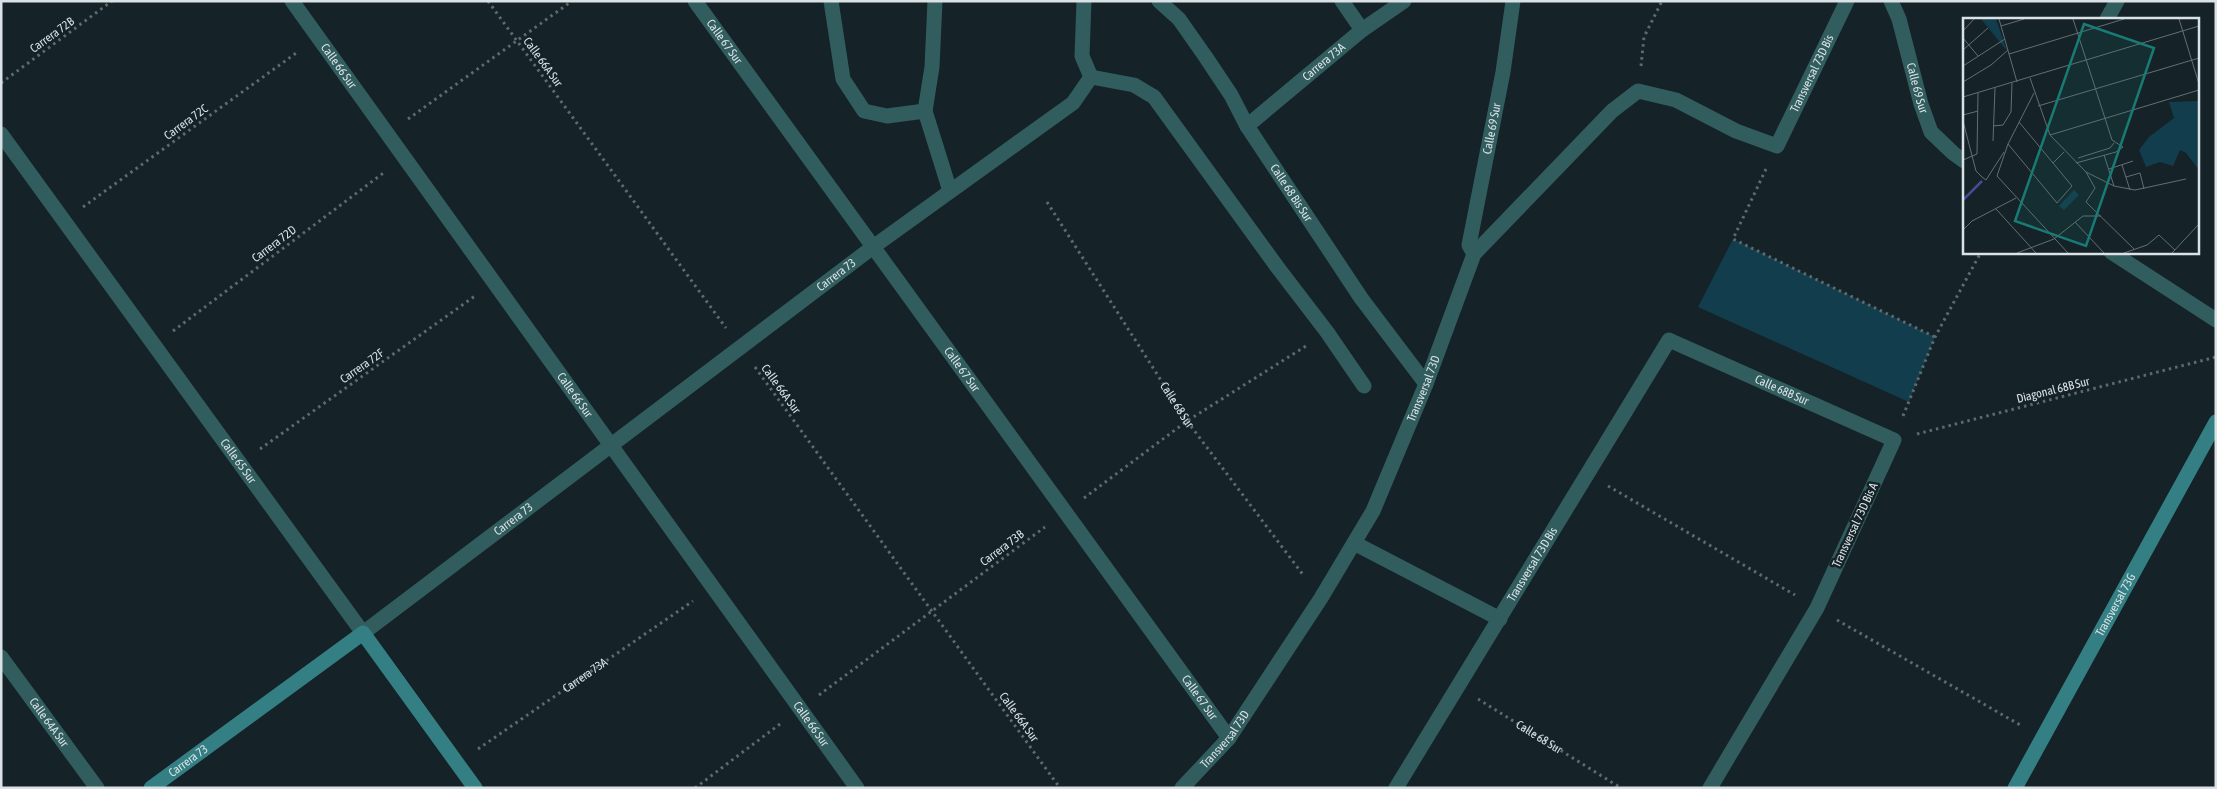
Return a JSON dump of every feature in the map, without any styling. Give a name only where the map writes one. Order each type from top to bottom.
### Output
[{"type":"street","name":"Calle 66 Sur","points":[[292,1],[858,788]]},
{"type":"street","name":"Calle 67 Sur","points":[[695,1],[1229,738]]},
{"type":"street","points":[[935,1],[932,67],[925,111],[950,192]]},
{"type":"street","points":[[1084,1],[1082,56],[1091,77],[1134,85],[1154,97],[1278,268],[1327,332],[1364,386]]},
{"type":"street","name":"Calle 68 Bis Sur","points":[[1159,1],[1179,19],[1205,56],[1231,95],[1247,126],[1361,298],[1426,384]]},
{"type":"street","points":[[1342,1],[1362,30]]},
{"type":"street","name":"Carrera 73A","points":[[1247,126],[1362,30],[1404,1]]},
{"type":"street","name":"Calle 69 Sur","points":[[1474,254],[1469,245],[1503,72],[1513,1]]},
{"type":"street","name":"Transversal 73D Bis","points":[[1777,146],[1847,1]]},
{"type":"street","name":"Calle 69 Sur","points":[[1891,1],[1931,132],[1952,154],[1963,160]]},
{"type":"street","points":[[2108,18],[2117,1]]},
{"type":"street","points":[[829,3],[843,79],[864,111],[887,116],[925,111]]},
{"type":"street","name":"Carrera 73","points":[[151,788],[363,633],[873,247],[1073,103],[1091,77]]},
{"type":"street","points":[[1638,91],[1676,100],[1736,131],[1777,146]]},
{"type":"street","name":"Transversal 73D","points":[[1182,788],[1229,738],[1321,598],[1372,511],[1426,384],[1474,254],[1612,111],[1638,91]]},
{"type":"street","name":"Calle 65 Sur","points":[[1,134],[475,788]]},
{"type":"street","points":[[2114,254],[2216,320]]},
{"type":"street","name":"Transversal 73D Bis","points":[[1396,788],[1669,340]]},
{"type":"street","name":"Calle 68B Sur","points":[[1669,340],[1894,440]]},
{"type":"street","name":"Transversal 73G","points":[[2016,788],[2216,422]]},
{"type":"street","name":"Transversal 73D Bis A","points":[[1710,788],[1817,608],[1894,440]]},
{"type":"street","points":[[1354,543],[1500,619]]},
{"type":"street","name":"Calle 64A Sur","points":[[1,657],[97,788]]},
{"type":"path","name":"Carrera 72B","points":[[1,83],[112,1]]},
{"type":"path","name":"Calle 66A Sur","points":[[488,1],[1060,788]]},
{"type":"path","points":[[387,134],[572,1]]},
{"type":"path","points":[[1638,91],[1644,37],[1662,1]]},
{"type":"path","name":"Carrera 72C","points":[[64,220],[318,37]]},
{"type":"path","points":[[1777,146],[1733,239],[1936,337]]},
{"type":"path","name":"Carrera 72D","points":[[154,345],[404,157]]},
{"type":"path","name":"Calle 68 Sur","points":[[1047,202],[1188,421],[1321,598]]},
{"type":"path","points":[[1894,440],[1936,337],[1980,254]]},
{"type":"path","name":"Carrera 72F","points":[[240,463],[494,283]]},
{"type":"path","name":"Carrera 73B","points":[[695,788],[1188,421],[1327,332]]},
{"type":"path","name":"Diagonal 68B Sur","points":[[1894,440],[2216,357]]},
{"type":"path","name":"Carrera 73A","points":[[457,764],[713,587]]},
{"type":"path","name":"Calle 68 Sur","points":[[1459,687],[1621,788]]},
{"type":"shaded area","points":[[1733,239],[1935,337],[1909,402],[1698,307]]}]
